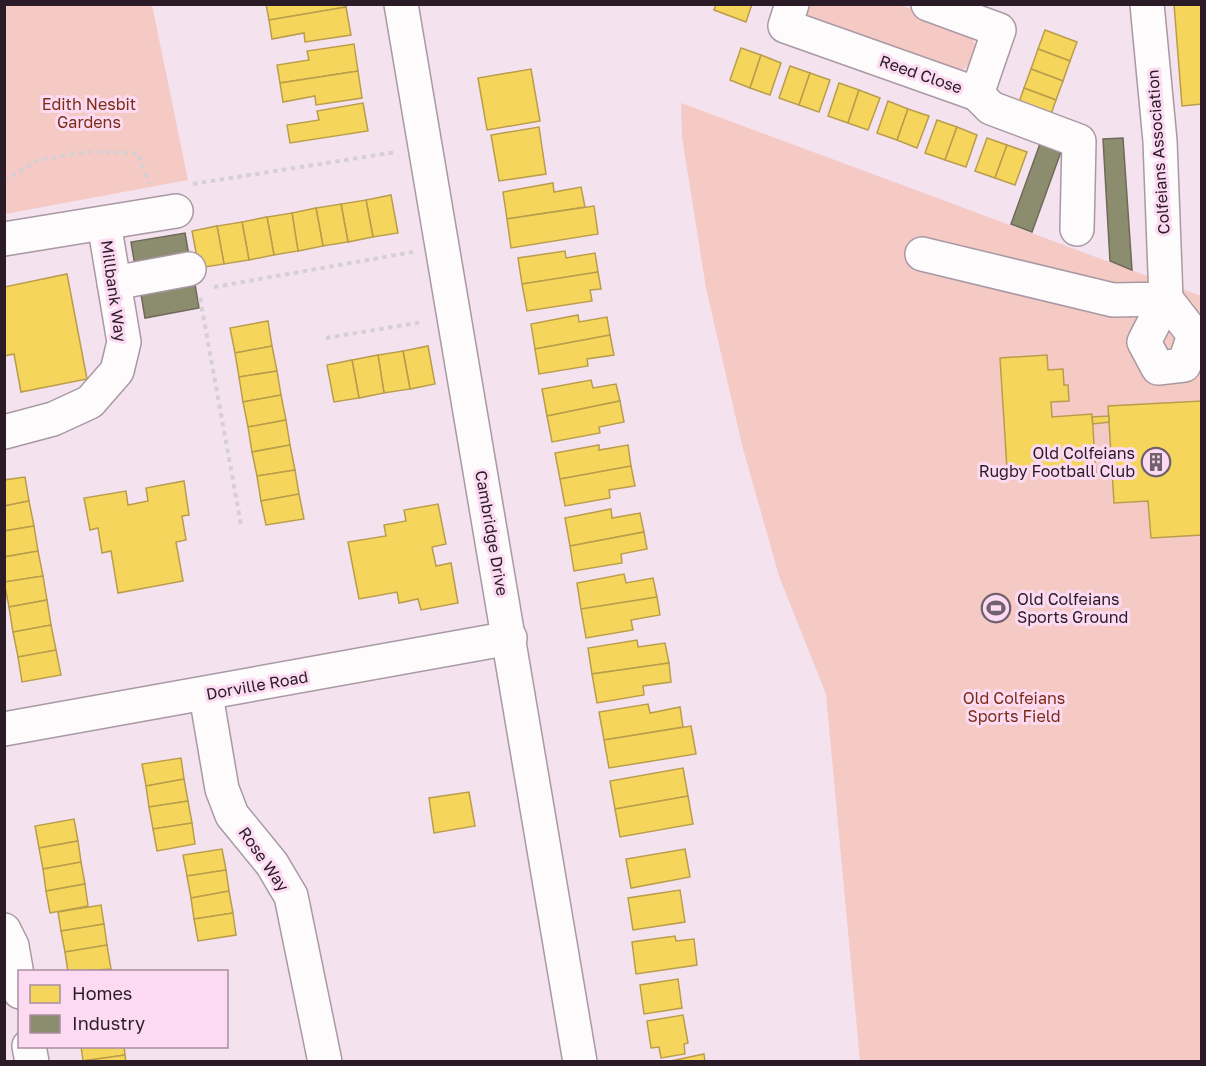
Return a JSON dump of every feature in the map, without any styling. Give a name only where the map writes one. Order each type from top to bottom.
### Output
[{"type":"street","name":"Cambridge Drive","points":[[401,4],[510,638],[579,1062]]},
{"type":"street","name":"Reed Close","points":[[792,4],[784,26],[976,94],[999,30],[928,4]]},
{"type":"street","name":"Colfeians Association","points":[[922,254],[1113,300],[1166,299],[1160,141],[1147,4]]},
{"type":"street","points":[[976,94],[991,108],[1079,141],[1077,229]]},
{"type":"street","points":[[4,239],[167,213]]},
{"type":"street","name":"Millbank Way","points":[[4,432],[53,419],[90,402],[117,371],[124,342],[104,223]]},
{"type":"street","points":[[114,283],[199,282]]},
{"type":"street","name":"Dorville Road","points":[[4,729],[206,695],[510,638]]},
{"type":"street","name":"Rose Way","points":[[206,695],[222,789],[232,815],[272,864],[291,896],[325,1062]]},
{"type":"street","points":[[4,930],[12,946],[18,980]]},
{"type":"path","points":[[4,180],[38,160],[87,152],[138,153],[167,213],[183,210],[179,186],[426,147]]},
{"type":"path","points":[[241,525],[199,282],[443,246]]},
{"type":"path","points":[[326,338],[455,316]]},
{"type":"green space","name":"Edith Nesbit Gardens","points":[[5,4],[152,5],[188,180],[5,214]]},
{"type":"green space","points":[[806,4],[900,5],[963,27],[970,33],[977,49],[971,65],[955,74],[813,23],[808,16]]},
{"type":"green space","name":"Old Colfeians Sports Field","points":[[681,103],[1201,296],[1201,1061],[860,1061],[826,694],[779,576],[742,445],[706,288],[682,137]]},
{"type":"building: Homes","points":[[266,4],[346,4],[346,7],[269,20]]},
{"type":"building: Homes","points":[[716,4],[752,4],[746,22],[714,10]]},
{"type":"building: Homes","points":[[1174,4],[1202,4],[1202,104],[1182,106]]},
{"type":"building: Homes","points":[[346,7],[351,35],[305,42],[304,33],[272,39],[269,20]]},
{"type":"building: Homes","points":[[1045,30],[1077,42],[1070,61],[1038,49]]},
{"type":"building: Homes","points":[[354,44],[358,71],[280,83],[277,65],[309,60],[307,51]]},
{"type":"building: Homes","points":[[741,48],[761,55],[750,88],[730,80]]},
{"type":"building: Homes","points":[[1038,49],[1070,61],[1063,81],[1031,69]]},
{"type":"building: Homes","points":[[761,55],[781,63],[770,95],[750,88]]},
{"type":"building: Homes","points":[[790,66],[810,73],[799,105],[779,98]]},
{"type":"building: Homes","points":[[531,69],[540,121],[487,130],[478,78]]},
{"type":"building: Homes","points":[[1031,69],[1063,81],[1056,100],[1024,88]]},
{"type":"building: Homes","points":[[358,71],[362,98],[316,105],[315,96],[283,102],[280,83]]},
{"type":"building: Homes","points":[[810,73],[830,80],[819,112],[799,105]]},
{"type":"building: Homes","points":[[839,83],[859,90],[848,123],[828,116]]},
{"type":"building: Homes","points":[[1024,88],[1056,100],[1049,120],[1017,108]]},
{"type":"building: Homes","points":[[859,90],[880,98],[868,130],[848,123]]},
{"type":"building: Homes","points":[[888,101],[908,109],[897,140],[877,133]]},
{"type":"building: Homes","points":[[363,103],[368,131],[290,143],[287,125],[319,120],[317,111]]},
{"type":"building: Homes","points":[[908,109],[929,116],[917,148],[897,140]]},
{"type":"building: Homes","points":[[937,120],[957,127],[945,160],[925,153]]},
{"type":"building: Homes","points":[[539,127],[546,174],[499,181],[491,135]]},
{"type":"building: Homes","points":[[957,127],[977,135],[966,167],[945,160]]},
{"type":"building: Homes","points":[[987,138],[1007,145],[995,178],[975,171]]},
{"type":"building: Homes","points":[[1007,145],[1027,152],[1015,185],[995,178]]},
{"type":"building: Homes","points":[[553,183],[554,192],[581,187],[585,207],[507,219],[503,192]]},
{"type":"building: Homes","points":[[391,195],[398,233],[373,237],[366,200]]},
{"type":"building: Homes","points":[[366,200],[373,237],[348,242],[341,204]]},
{"type":"building: Homes","points":[[341,204],[348,242],[323,246],[316,208]]},
{"type":"building: Homes","points":[[594,206],[598,234],[511,248],[507,219]]},
{"type":"building: Homes","points":[[316,208],[323,246],[298,251],[292,213]]},
{"type":"building: Homes","points":[[292,213],[298,251],[274,255],[267,217]]},
{"type":"building: Homes","points":[[267,217],[274,255],[249,260],[242,222]]},
{"type":"building: Homes","points":[[242,222],[249,260],[224,264],[217,226]]},
{"type":"building: Homes","points":[[217,226],[224,264],[199,268],[192,231]]},
{"type":"building: Homes","points":[[565,251],[566,258],[595,253],[598,272],[522,284],[518,258]]},
{"type":"building: Homes","points":[[598,272],[601,289],[590,290],[592,301],[527,311],[522,284]]},
{"type":"building: Homes","points":[[67,274],[87,379],[21,392],[14,354],[4,356],[4,287]]},
{"type":"building: Homes","points":[[578,315],[579,322],[607,317],[610,335],[535,349],[531,324]]},
{"type":"building: Homes","points":[[268,321],[272,346],[235,353],[230,328]]},
{"type":"building: Homes","points":[[610,335],[614,355],[587,359],[588,366],[539,374],[535,349]]},
{"type":"building: Homes","points":[[272,346],[277,371],[239,377],[235,353]]},
{"type":"building: Homes","points":[[428,346],[435,384],[410,389],[403,351]]},
{"type":"building: Homes","points":[[403,351],[410,389],[384,393],[378,355]]},
{"type":"building: Homes","points":[[378,355],[384,393],[359,398],[352,360]]},
{"type":"building: Homes","points":[[1047,355],[1048,370],[1063,369],[1064,385],[1068,385],[1069,401],[1051,402],[1052,417],[1092,414],[1096,474],[1042,477],[1041,467],[1007,469],[1000,358]]},
{"type":"building: Homes","points":[[352,360],[359,398],[334,402],[327,365]]},
{"type":"building: Homes","points":[[277,371],[281,395],[243,402],[239,377]]},
{"type":"building: Homes","points":[[591,380],[593,388],[616,384],[620,401],[547,416],[542,389]]},
{"type":"building: Homes","points":[[281,395],[286,420],[248,427],[243,402]]},
{"type":"building: Homes","points":[[620,401],[624,422],[599,427],[600,433],[552,442],[547,416]]},
{"type":"building: Homes","name":"Old Colfeians Rugby Football Club","points":[[1202,401],[1202,535],[1151,538],[1148,501],[1114,503],[1108,406]]},
{"type":"building: Homes","points":[[1109,416],[1109,422],[1093,424],[1092,417]]},
{"type":"building: Homes","points":[[286,420],[290,445],[252,452],[248,427]]},
{"type":"building: Homes","points":[[290,445],[295,470],[257,476],[252,452]]},
{"type":"building: Homes","points":[[599,445],[599,450],[628,445],[631,466],[560,479],[555,453]]},
{"type":"building: Homes","points":[[631,466],[635,486],[609,490],[610,498],[565,506],[560,479]]},
{"type":"building: Homes","points":[[295,470],[299,494],[261,501],[257,476]]},
{"type":"building: Homes","points":[[25,477],[29,501],[4,506],[4,480]]},
{"type":"building: Homes","points":[[184,481],[189,515],[182,516],[186,540],[176,542],[183,581],[118,593],[111,551],[102,553],[98,528],[90,530],[84,498],[126,491],[128,505],[148,501],[146,488]]},
{"type":"building: Homes","points":[[299,494],[304,519],[266,525],[261,501]]},
{"type":"building: Homes","points":[[29,501],[34,526],[4,531],[4,506]]},
{"type":"building: Homes","points":[[438,504],[446,544],[432,547],[436,566],[451,563],[458,603],[421,610],[418,599],[399,603],[397,592],[359,599],[348,542],[386,536],[384,525],[406,521],[404,510]]},
{"type":"building: Homes","points":[[611,509],[612,518],[640,513],[644,532],[570,546],[565,518]]},
{"type":"building: Homes","points":[[34,526],[38,551],[4,557],[4,531]]},
{"type":"building: Homes","points":[[644,532],[647,549],[621,554],[622,563],[574,571],[570,546]]},
{"type":"building: Homes","points":[[38,551],[43,576],[4,582],[4,557]]},
{"type":"building: Homes","points":[[624,574],[626,583],[653,578],[657,597],[581,609],[577,583]]},
{"type":"building: Homes","points":[[43,576],[47,600],[9,607],[4,582]]},
{"type":"building: Homes","points":[[657,597],[660,615],[631,620],[633,630],[586,638],[581,609]]},
{"type":"building: Homes","points":[[47,600],[51,625],[13,632],[9,607]]},
{"type":"building: Homes","points":[[51,625],[56,650],[18,657],[13,632]]},
{"type":"building: Homes","points":[[637,640],[638,647],[665,643],[669,663],[592,674],[588,648]]},
{"type":"building: Homes","points":[[56,650],[61,675],[22,682],[18,657]]},
{"type":"building: Homes","points":[[669,663],[671,682],[643,686],[644,695],[597,703],[592,674]]},
{"type":"building: Homes","points":[[648,704],[650,713],[680,707],[683,727],[604,740],[599,712]]},
{"type":"building: Homes","points":[[691,726],[696,754],[609,768],[604,740]]},
{"type":"building: Homes","points":[[181,758],[184,779],[146,786],[142,764]]},
{"type":"building: Homes","points":[[683,768],[688,796],[615,809],[610,781]]},
{"type":"building: Homes","points":[[184,779],[188,801],[149,807],[146,786]]},
{"type":"building: Homes","points":[[469,792],[475,826],[434,833],[429,798]]},
{"type":"building: Homes","points":[[688,796],[693,824],[620,837],[615,809]]},
{"type":"building: Homes","points":[[188,801],[192,823],[153,829],[149,807]]},
{"type":"building: Homes","points":[[74,819],[78,841],[39,848],[35,826]]},
{"type":"building: Homes","points":[[192,823],[195,844],[157,851],[153,829]]},
{"type":"building: Homes","points":[[78,841],[81,862],[43,869],[39,848]]},
{"type":"building: Homes","points":[[222,849],[226,870],[187,876],[183,855]]},
{"type":"building: Homes","points":[[685,849],[690,877],[631,888],[626,859]]},
{"type":"building: Homes","points":[[81,862],[85,884],[46,891],[43,869]]},
{"type":"building: Homes","points":[[226,870],[229,891],[191,898],[187,876]]},
{"type":"building: Homes","points":[[85,884],[88,906],[50,913],[46,891]]},
{"type":"building: Homes","points":[[680,890],[685,922],[633,930],[628,898]]},
{"type":"building: Homes","points":[[229,891],[233,913],[194,919],[191,898]]},
{"type":"building: Homes","points":[[101,905],[104,924],[61,931],[58,912]]},
{"type":"building: Homes","points":[[233,913],[236,935],[198,941],[194,919]]},
{"type":"building: Homes","points":[[104,924],[107,945],[65,952],[61,931]]},
{"type":"building: Homes","points":[[675,936],[676,941],[694,939],[697,965],[636,974],[632,942]]},
{"type":"building: Homes","points":[[107,945],[111,969],[68,970],[65,952]]},
{"type":"building: Homes","points":[[678,979],[682,1008],[644,1014],[640,985]]},
{"type":"building: Homes","points":[[683,1015],[688,1043],[684,1044],[685,1054],[661,1058],[659,1047],[651,1048],[647,1021]]},
{"type":"building: Homes","points":[[81,1048],[124,1048],[125,1055],[83,1061]]},
{"type":"building: Homes","points":[[704,1054],[705,1062],[666,1062]]},
{"type":"building: Homes","points":[[125,1055],[126,1062],[83,1062],[83,1061]]},
{"type":"building: Industry","points":[[1123,138],[1132,270],[1110,261],[1103,139]]},
{"type":"building: Industry","points":[[1041,141],[1062,149],[1032,232],[1011,224]]},
{"type":"building: Industry","points":[[185,233],[189,256],[135,266],[131,242]]},
{"type":"building: Industry","points":[[195,284],[199,308],[145,318],[141,294]]},
{"type":"place","name":"Old Colfeians Rugby Football Club","points":[[1156,462]]},
{"type":"place","name":"Old Colfeians Sports Ground","points":[[996,608]]}]
